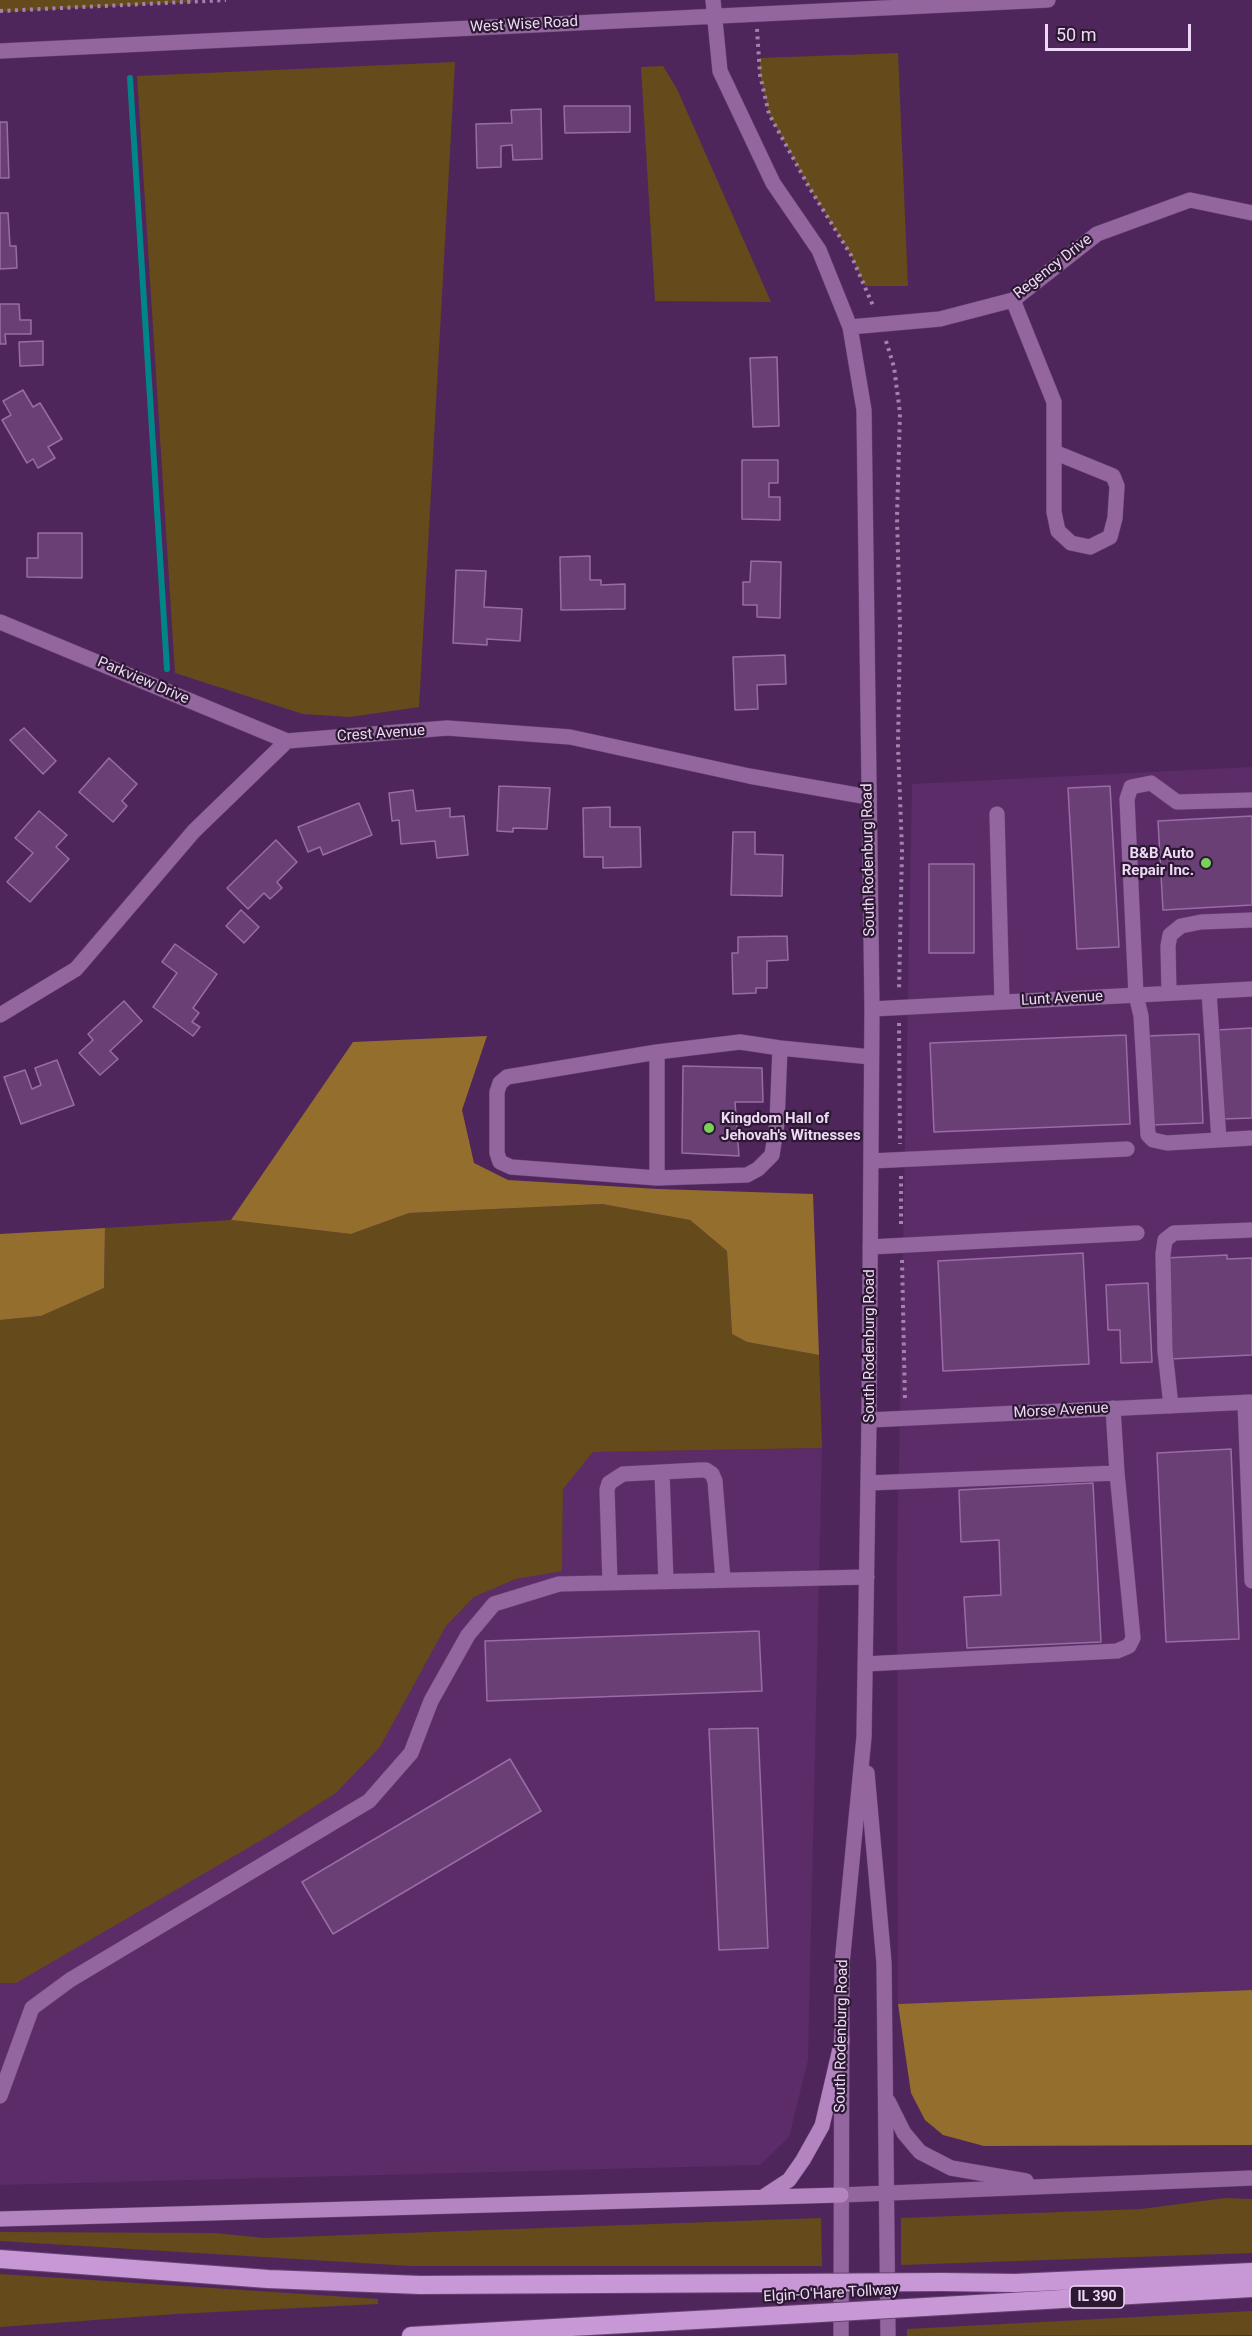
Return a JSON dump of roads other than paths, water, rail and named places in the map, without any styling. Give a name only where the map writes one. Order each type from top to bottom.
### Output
[{"type":"highway","points":[[0,2259],[268,2279],[420,2285],[1015,2283],[1252,2272]]},
{"type":"highway","name":"Elgin-O'Hare Tollway","points":[[411,2336],[1252,2288]]},
{"type":"main road","points":[[763,2197],[789,2180],[822,2126],[842,2040]]},
{"type":"main road","points":[[0,2220],[841,2195]]},
{"type":"street","name":"South Rodenburg Road","points":[[713,0],[720,71],[773,183],[819,250],[850,327],[864,410],[872,1009],[869,1420],[864,1737],[842,1964],[841,2336]]},
{"type":"street","name":"West Wise Road","points":[[0,51],[1048,0]]},
{"type":"street","name":"Regency Drive","points":[[850,327],[940,319],[1013,300],[1097,234],[1190,200],[1252,213]]},
{"type":"street","points":[[1013,300],[1054,402],[1054,452],[1054,512],[1058,531],[1071,543],[1090,547],[1110,537],[1115,518],[1117,486],[1113,476],[1054,452]]},
{"type":"street","name":"Parkview Drive","points":[[0,621],[287,741]]},
{"type":"street","name":"Crest Avenue","points":[[287,741],[447,728],[570,737],[748,776],[868,797]]},
{"type":"street","points":[[0,1016],[76,969],[194,831],[287,741]]},
{"type":"street","points":[[1252,800],[1177,802],[1150,783],[1131,787],[1127,799],[1136,995],[1141,1016],[1148,1135],[1153,1140],[1167,1143],[1252,1138]]},
{"type":"street","points":[[997,814],[1002,1002]]},
{"type":"street","points":[[1169,993],[1168,946],[1170,935],[1181,926],[1201,922],[1252,920]]},
{"type":"street","name":"Lunt Avenue","points":[[872,1009],[1252,989]]},
{"type":"street","points":[[1209,992],[1219,1140]]},
{"type":"street","points":[[780,1048],[777,1123],[772,1155],[758,1169],[747,1175],[657,1178],[511,1167],[500,1162],[497,1153],[497,1092],[500,1083],[507,1077],[657,1052],[740,1042],[871,1058]]},
{"type":"street","points":[[657,1052],[657,1178]]},
{"type":"street","points":[[871,1161],[1127,1149]]},
{"type":"street","points":[[1171,1406],[1166,1351],[1163,1254],[1165,1240],[1174,1233],[1252,1230]]},
{"type":"street","points":[[870,1247],[1137,1233]]},
{"type":"street","points":[[1249,1402],[1252,1581]]},
{"type":"street","name":"Morse Avenue","points":[[869,1420],[1249,1402]]},
{"type":"street","points":[[865,1664],[1117,1651],[1129,1646],[1133,1638],[1113,1408]]},
{"type":"street","points":[[610,1583],[607,1491],[609,1483],[623,1474],[706,1470],[712,1474],[715,1481],[723,1580]]},
{"type":"street","points":[[662,1472],[666,1582]]},
{"type":"street","points":[[868,1483],[1117,1473]]},
{"type":"street","points":[[0,2096],[32,2008],[69,1980],[369,1801],[411,1753],[431,1701],[468,1635],[494,1604],[560,1584],[867,1577]]},
{"type":"street","name":"South Rodenburg Road","points":[[864,1737],[884,1963],[888,2336]]},
{"type":"street","points":[[886,2096],[904,2133],[920,2151],[951,2168],[1046,2186]]},
{"type":"street","points":[[841,2195],[1252,2178]]},
{"type":"waterway","points":[[130,78],[167,669]]},
{"type":"place","name":"B&B Auto Repair Inc.","points":[[1206,863]]},
{"type":"place","name":"Kingdom Hall of Jehovah's Witnesses","points":[[709,1128]]}]
